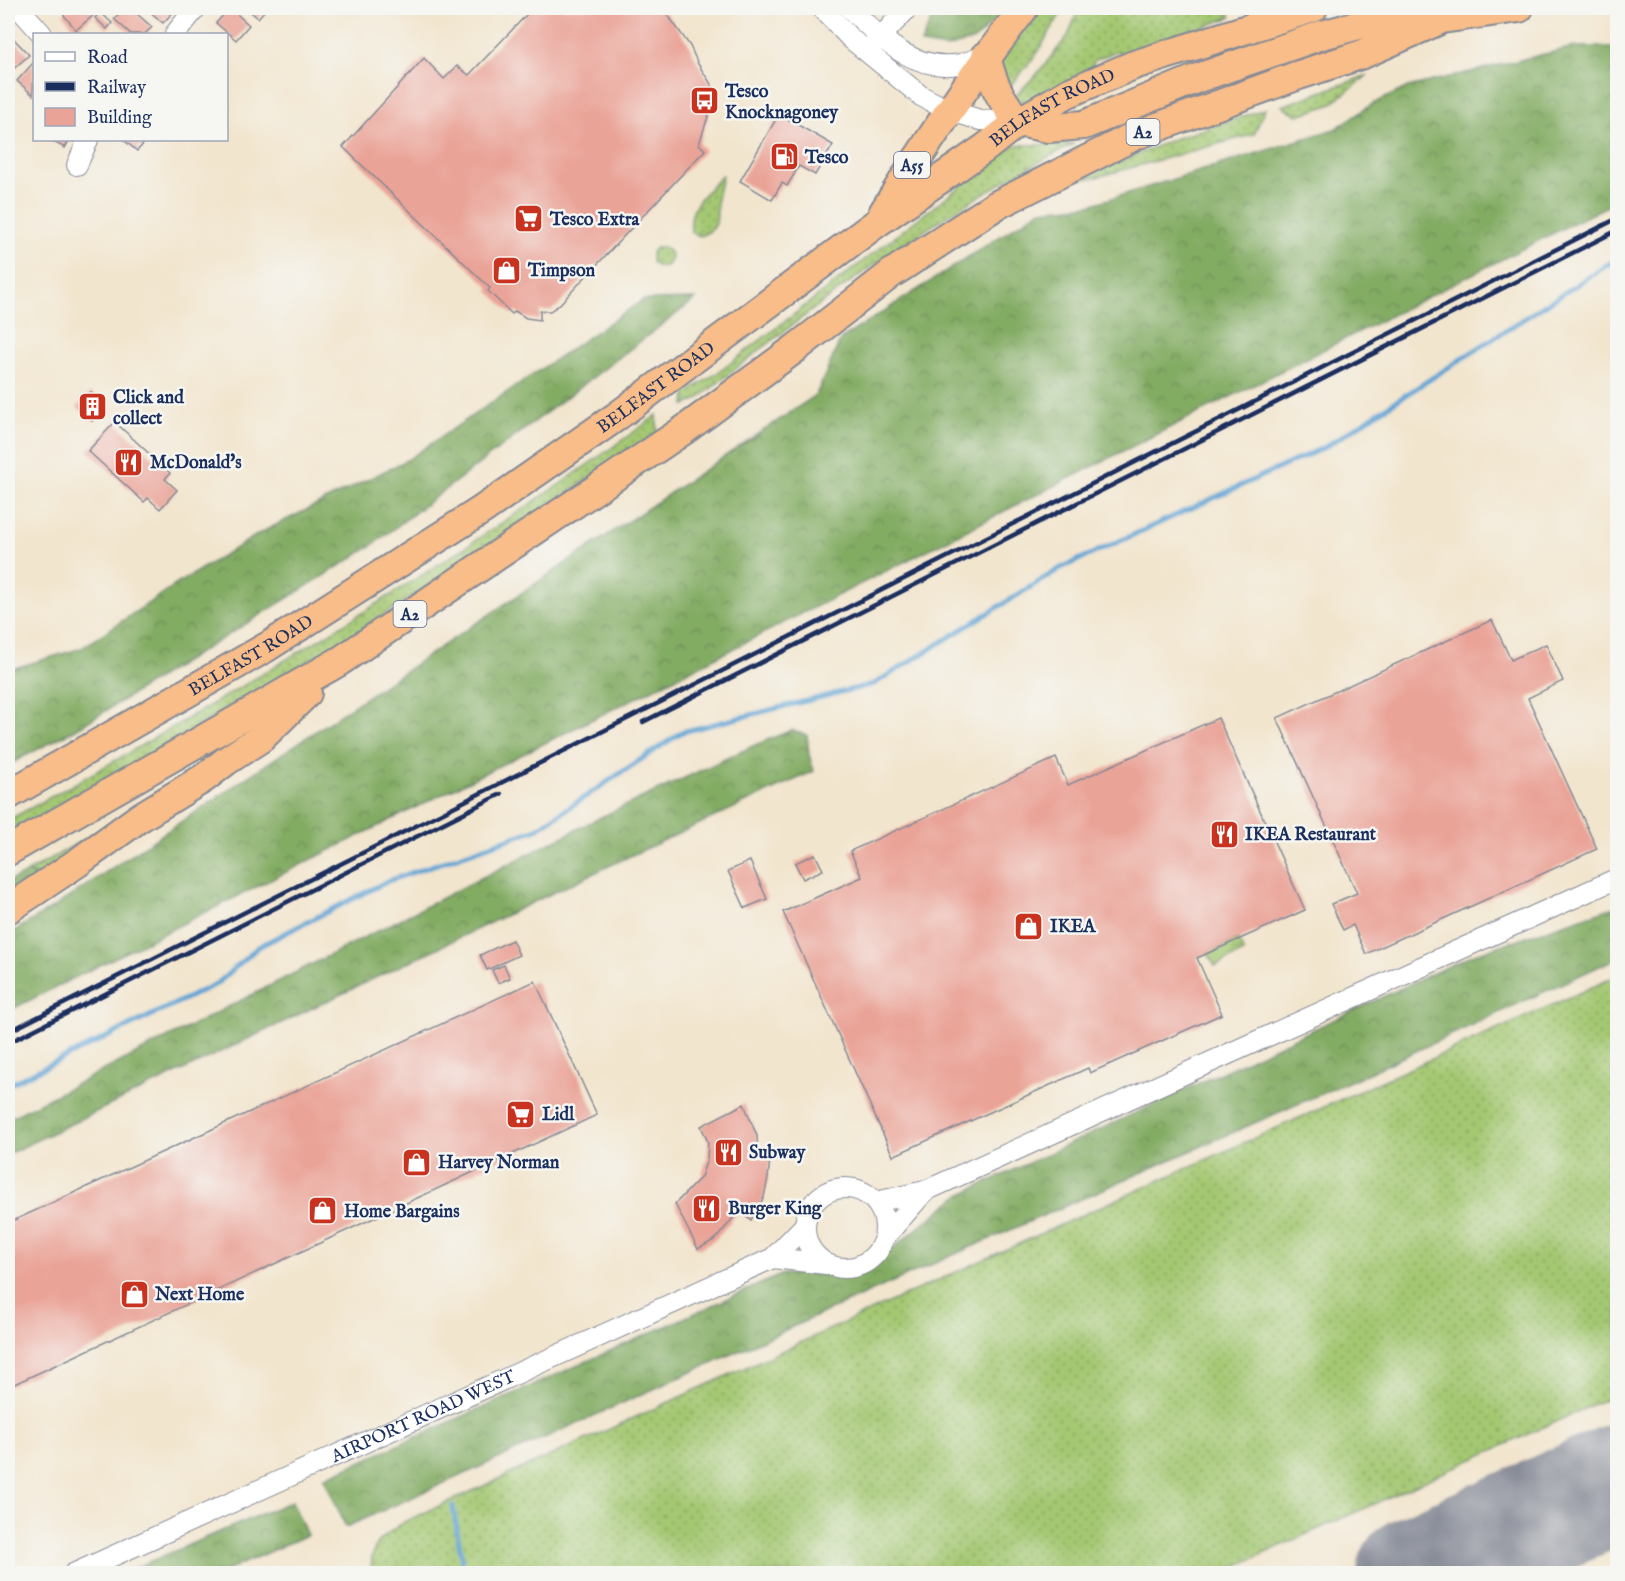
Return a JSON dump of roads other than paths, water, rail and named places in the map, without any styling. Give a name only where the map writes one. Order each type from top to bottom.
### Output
[{"type":"highway","name":"A55","points":[[878,222],[948,110],[1024,8]]},
{"type":"highway","name":"BELFAST ROAD","points":[[8,795],[267,647],[482,510],[616,417],[878,222],[985,148],[1017,122],[1068,93],[1134,65],[1313,8]]},
{"type":"highway","name":"A2","points":[[8,851],[340,661],[684,430],[796,348],[892,273],[995,206],[1136,135],[1363,54],[1442,19],[1519,8]]},
{"type":"highway","points":[[986,56],[992,80],[1017,122],[1048,128],[1084,125],[1198,78],[1321,21],[1359,25],[1442,19]]},
{"type":"highway","points":[[1299,75],[1321,21]]},
{"type":"highway","points":[[8,909],[139,818],[204,778],[225,761],[261,738],[340,661]]},
{"type":"street","points":[[19,8],[41,33]]},
{"type":"street","points":[[176,33],[196,8]]},
{"type":"street","points":[[822,8],[850,38],[921,96],[948,110],[980,120],[1017,122]]},
{"type":"street","points":[[849,8],[898,51],[916,61],[930,64],[959,64],[986,56]]},
{"type":"street","points":[[868,52],[908,8]]},
{"type":"street","points":[[77,165],[88,141]]},
{"type":"street","points":[[876,1202],[925,1191],[1617,878]]},
{"type":"street","points":[[826,1264],[816,1257],[810,1248],[805,1225],[812,1205],[819,1197],[829,1192],[841,1188],[854,1189],[866,1194],[876,1202],[884,1219],[884,1238]]},
{"type":"street","points":[[773,1258],[826,1264],[837,1268],[861,1265],[876,1254],[884,1238],[925,1191]]},
{"type":"street","name":"AIRPORT ROAD WEST","points":[[73,1574],[773,1258],[805,1225]]},
{"type":"waterway","points":[[8,1085],[218,983],[258,947],[388,881],[537,829],[682,732],[874,684],[1061,568],[1325,447],[1618,258]]},
{"type":"waterway","points":[[453,1506],[464,1574]]},
{"type":"railway","points":[[8,1032],[1618,218]]},
{"type":"railway","points":[[643,722],[1618,230]]},
{"type":"railway","points":[[8,1043],[501,794]]},
{"type":"place","name":"Tesco Knocknagoney","points":[[704,101]]},
{"type":"place","name":"Tesco","points":[[784,157]]},
{"type":"place","name":"Tesco Extra","points":[[529,219]]},
{"type":"place","name":"Timpson","points":[[507,270]]},
{"type":"place","name":"Click and collect","points":[[92,407]]},
{"type":"place","name":"McDonald's","points":[[129,462]]},
{"type":"place","name":"IKEA Restaurant","points":[[1224,834]]},
{"type":"place","name":"IKEA","points":[[1029,926]]},
{"type":"place","name":"Lidl","points":[[521,1114]]},
{"type":"place","name":"Subway","points":[[728,1152]]},
{"type":"place","name":"Harvey Norman","points":[[417,1162]]},
{"type":"place","name":"Burger King","points":[[707,1208]]},
{"type":"place","name":"Home Bargains","points":[[323,1211]]},
{"type":"place","name":"Next Home","points":[[134,1294]]}]
